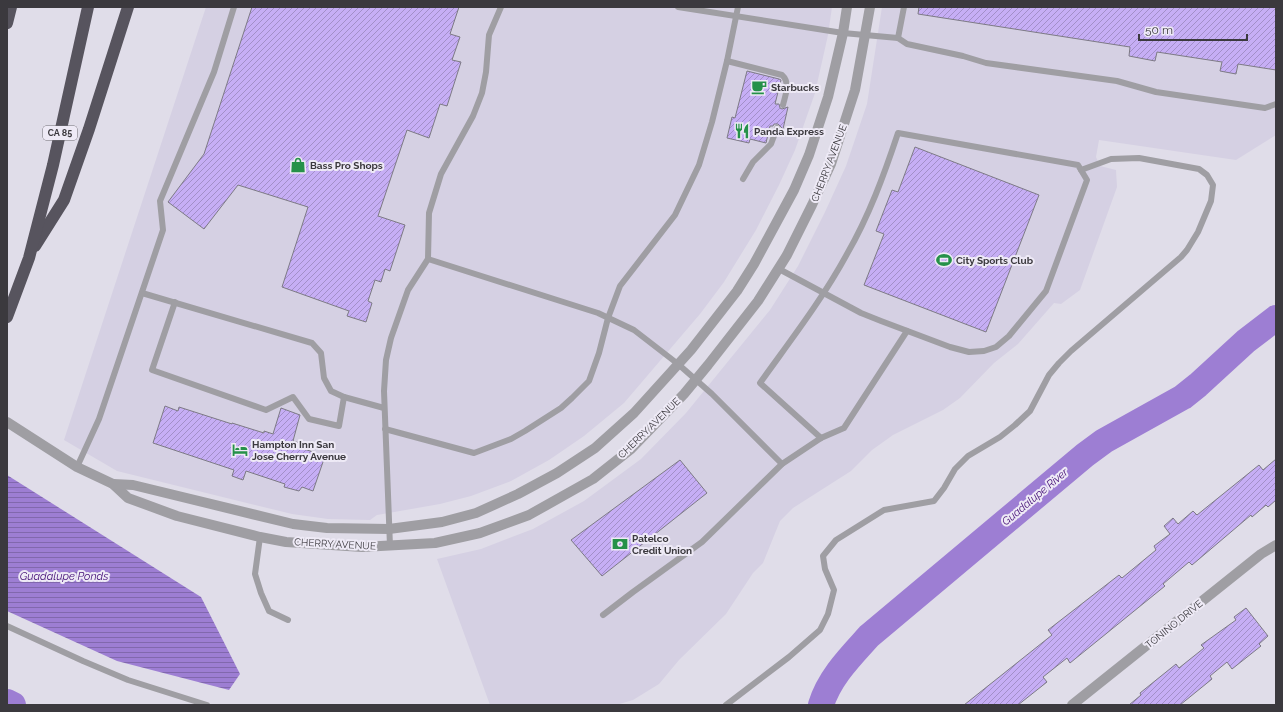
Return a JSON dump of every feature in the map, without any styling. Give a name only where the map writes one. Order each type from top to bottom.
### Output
[{"type":"highway","points":[[7,23],[10,7]]},
{"type":"highway","name":"CA 85","points":[[7,317],[29,258],[53,165],[88,7]]},
{"type":"highway","points":[[29,258],[64,200],[89,129],[128,7]]},
{"type":"street","name":"CHERRY AVENUE","points":[[113,484],[133,485],[293,524],[327,528],[389,529],[442,522],[476,513],[518,494],[557,473],[595,448],[634,413],[678,364],[737,291],[769,238],[794,190],[809,155],[828,97],[843,33],[847,7]]},
{"type":"street","name":"CHERRY AVENUE","points":[[7,422],[77,467],[113,484],[128,498],[177,516],[286,542],[362,547],[435,543],[480,533],[529,515],[593,479],[631,449],[696,380],[758,301],[779,269],[831,164],[844,127],[854,90],[870,7]]},
{"type":"street","name":"TONINO DRIVE","points":[[1072,705],[1261,554],[1276,545]]},
{"type":"lane","points":[[77,467],[99,418],[163,230],[160,201],[214,72],[234,7]]},
{"type":"lane","points":[[390,546],[384,408],[384,379],[386,360],[391,338],[408,290],[428,259],[429,213],[441,174],[473,116],[482,93],[486,72],[489,35],[501,7]]},
{"type":"lane","points":[[678,7],[843,33],[898,38],[907,44],[963,56],[986,63],[1117,81],[1156,92],[1265,108],[1276,104]]},
{"type":"lane","points":[[385,429],[474,452],[511,439],[561,408],[589,381],[599,353],[608,318],[620,286],[675,215],[696,172],[712,122],[738,7]]},
{"type":"lane","points":[[898,38],[904,7]]},
{"type":"lane","points":[[726,61],[782,75],[787,85],[783,106]]},
{"type":"lane","points":[[743,179],[753,162],[771,144],[777,128]]},
{"type":"lane","points":[[779,269],[823,293],[861,313],[950,347],[969,352],[984,351],[996,347],[1010,336],[1046,291],[1087,180],[1078,165],[898,133],[879,189],[847,255],[823,293],[810,314],[760,383],[821,438]]},
{"type":"lane","points":[[726,705],[789,657],[820,630],[828,614],[834,590],[825,569],[823,556],[836,540],[884,510],[934,501],[944,488],[955,469],[968,456],[1000,437],[1030,411],[1049,375],[1063,359],[1181,257],[1198,232],[1211,201],[1213,185],[1207,175],[1199,169],[1139,158],[1111,160],[1081,170]]},
{"type":"lane","points":[[428,259],[608,318],[634,330],[696,380],[782,464]]},
{"type":"lane","points":[[142,293],[312,344],[321,353],[324,378],[331,391],[344,397],[384,408]]},
{"type":"lane","points":[[175,302],[152,370],[266,410],[293,397],[309,420],[339,426],[344,397]]},
{"type":"lane","points":[[603,615],[702,542],[782,464],[821,438],[844,428],[907,331]]},
{"type":"lane","points":[[260,537],[255,574],[261,593],[269,611],[288,620]]},
{"type":"lane","points":[[7,626],[128,680],[207,705]]},
{"type":"shaded area","points":[[206,7],[832,7],[828,35],[815,93],[795,150],[756,230],[724,282],[700,314],[624,403],[584,436],[549,460],[511,481],[471,496],[440,504],[377,515],[370,520],[328,519],[292,514],[117,471],[64,440]]},
{"type":"shaded area","points":[[882,7],[1276,7],[1276,135],[1236,160],[1099,140],[1096,157],[1100,166],[1116,170],[1117,187],[1080,290],[1061,304],[1054,303],[1018,344],[994,363],[960,398],[943,410],[893,435],[872,450],[851,471],[793,508],[780,521],[763,563],[753,573],[726,614],[679,660],[659,684],[633,700],[616,705],[490,705],[437,559],[481,549],[533,529],[584,501],[641,459],[686,413],[770,310],[798,266],[846,166],[867,104]]},
{"type":"water","name":"Guadalupe Ponds","points":[[7,475],[201,597],[240,674],[229,690],[117,661],[7,611]]},
{"type":"building","name":"Bass Pro Shops","points":[[252,7],[459,7],[450,34],[460,37],[452,60],[461,62],[447,106],[440,104],[429,138],[407,130],[378,216],[405,225],[390,271],[385,269],[381,282],[375,280],[368,301],[372,303],[366,322],[347,316],[349,311],[282,287],[308,207],[238,185],[204,229],[168,202],[204,154]]},
{"type":"building","points":[[919,7],[1276,7],[1276,70],[1238,64],[1236,74],[1220,71],[1222,62],[1157,52],[1155,61],[1129,56],[1130,47],[918,14]]},
{"type":"building","points":[[747,71],[781,80],[775,104],[779,104],[780,108],[782,109],[788,107],[783,129],[778,124],[770,126],[766,143],[750,139],[749,143],[727,138],[732,117],[735,118]]},
{"type":"building","name":"City Sports Club","points":[[915,147],[1039,195],[986,332],[864,285],[884,234],[876,231],[892,190],[898,192]]},
{"type":"building","name":"Hampton Inn San Jose Cherry Avenue","points":[[165,406],[178,411],[179,407],[232,424],[273,434],[281,408],[300,415],[293,441],[300,443],[298,447],[313,452],[312,455],[324,459],[313,491],[302,487],[299,491],[284,487],[285,484],[246,471],[243,480],[232,476],[234,470],[153,443]]},
{"type":"building","points":[[1276,459],[1276,500],[1268,507],[1266,505],[1252,517],[1251,515],[1192,565],[1189,562],[1163,584],[1165,586],[1070,663],[1067,658],[1043,677],[1047,682],[1018,705],[964,705],[1052,635],[1048,630],[1119,575],[1122,578],[1156,550],[1154,546],[1170,534],[1164,526],[1173,518],[1178,524],[1193,511],[1197,515],[1259,465],[1263,470]]},
{"type":"building","points":[[680,460],[707,493],[602,576],[571,540]]},
{"type":"building","points":[[1246,608],[1268,636],[1259,644],[1261,646],[1232,669],[1227,662],[1210,676],[1212,679],[1180,705],[1129,705],[1141,695],[1140,693],[1176,664],[1179,668],[1204,648],[1201,645],[1236,620],[1234,617]]},
{"type":"waterway","name":"Guadalupe River","points":[[821,705],[829,686],[835,677],[869,636],[1085,455],[1104,441],[1183,397],[1246,341],[1276,318]]},
{"type":"waterway","name":"Guadalupe River","points":[[7,702],[13,705]]},
{"type":"place","name":"Starbucks","points":[[759,87]]},
{"type":"place","name":"Panda Express","points":[[742,131]]},
{"type":"place","name":"Bass Pro Shops","points":[[298,165]]},
{"type":"place","name":"City Sports Club","points":[[944,260]]},
{"type":"place","name":"Hampton Inn San Jose Cherry Avenue","points":[[240,450]]},
{"type":"place","name":"Patelco Credit Union","points":[[620,544]]}]
